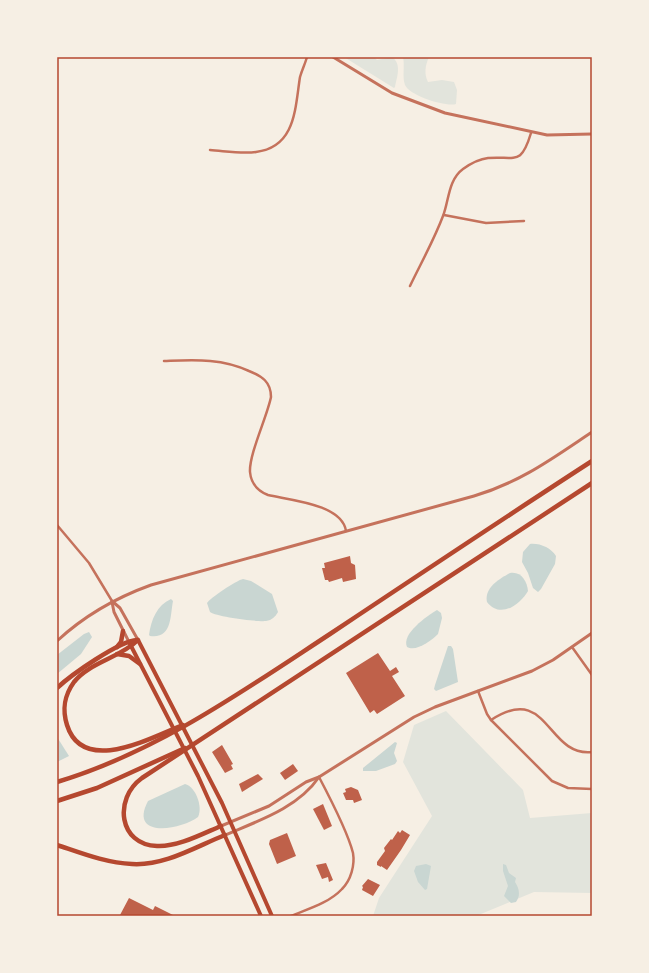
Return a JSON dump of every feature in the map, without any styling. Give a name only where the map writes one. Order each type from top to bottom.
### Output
[{"type":"highway","points":[[57,782],[90,771],[163,739],[196,720],[295,657],[592,461]]},
{"type":"highway","points":[[221,826],[164,846],[146,844],[131,833],[125,822],[123,812],[127,794],[138,782],[172,757],[205,738],[592,483]]},
{"type":"highway","points":[[123,631],[121,642],[115,652],[82,675],[66,694],[64,714],[73,737],[90,749],[108,752],[196,720]]},
{"type":"highway","points":[[57,688],[76,672],[138,640]]},
{"type":"highway","points":[[115,652],[129,656],[140,664]]},
{"type":"highway","points":[[57,801],[97,788],[172,757]]},
{"type":"highway","points":[[57,845],[108,860],[141,864],[173,857],[225,835]]},
{"type":"main road","points":[[138,640],[231,822],[272,916]]},
{"type":"main road","points":[[130,644],[198,776],[261,916]]},
{"type":"street","points":[[210,150],[256,152],[272,147],[280,141],[287,133],[293,122],[300,78],[308,57]]},
{"type":"street","points":[[334,57],[368,80],[416,103],[445,113],[531,133],[558,136],[592,134]]},
{"type":"street","points":[[410,286],[444,215],[449,190],[461,170],[483,159],[514,159],[525,149],[531,133]]},
{"type":"street","points":[[444,215],[486,223],[524,221]]},
{"type":"street","points":[[164,361],[201,359],[219,361],[237,365],[262,377],[270,387],[271,397],[250,465],[252,482],[260,491],[268,495],[329,510],[340,519],[346,531]]},
{"type":"street","points":[[57,641],[79,622],[112,601],[169,579],[506,486],[531,473],[592,432]]},
{"type":"street","points":[[57,525],[89,563],[112,601],[120,608],[138,640]]},
{"type":"street","points":[[112,601],[114,612],[130,644]]},
{"type":"street","points":[[221,826],[269,806],[306,782],[319,777],[414,717],[436,707],[532,672],[592,633]]},
{"type":"street","points":[[572,647],[592,675]]},
{"type":"street","points":[[478,691],[491,720],[552,781],[568,788],[592,789]]},
{"type":"street","points":[[491,720],[515,709],[527,709],[534,713],[555,734],[575,750],[584,753],[592,752]]},
{"type":"street","points":[[225,835],[286,807],[309,790],[319,777]]},
{"type":"street","points":[[291,916],[330,898],[342,890],[348,882],[353,868],[353,853],[319,777]]},
{"type":"shaded area","points":[[344,57],[374,57],[377,60],[392,57],[397,63],[398,67],[395,87],[394,88]]},
{"type":"shaded area","points":[[403,57],[429,57],[426,70],[428,82],[442,80],[454,82],[457,90],[456,104],[445,104],[429,100],[408,89],[404,82]]},
{"type":"shaded area","points":[[530,544],[538,544],[545,547],[556,556],[555,564],[538,592],[533,588],[528,573],[522,562],[523,552]]},
{"type":"shaded area","points":[[510,573],[520,575],[525,580],[528,591],[520,601],[509,608],[504,610],[492,607],[487,602],[490,588],[501,578]]},
{"type":"shaded area","points":[[243,579],[251,581],[272,594],[278,612],[273,618],[266,621],[254,621],[228,617],[210,612],[207,603],[209,601],[218,593]]},
{"type":"shaded area","points":[[171,599],[173,601],[169,626],[162,634],[150,636],[150,629],[158,609]]},
{"type":"shaded area","points":[[437,610],[441,613],[442,618],[438,634],[427,643],[419,647],[407,647],[406,642],[411,631],[427,616]]},
{"type":"shaded area","points":[[89,632],[92,637],[81,654],[57,674],[57,655],[84,634]]},
{"type":"shaded area","points":[[448,646],[451,646],[453,649],[458,682],[436,691],[434,689],[435,685]]},
{"type":"shaded area","points":[[446,711],[523,790],[530,818],[592,813],[592,893],[534,892],[476,916],[373,916],[379,898],[432,816],[403,762],[414,725]]},
{"type":"shaded area","points":[[57,737],[69,756],[57,762]]},
{"type":"shaded area","points":[[395,742],[397,743],[394,753],[397,761],[395,764],[376,771],[363,771],[363,768]]},
{"type":"shaded area","points":[[185,784],[192,789],[198,798],[200,808],[198,817],[190,822],[169,828],[151,826],[145,821],[144,813],[148,801]]},
{"type":"shaded area","points":[[426,864],[431,866],[427,889],[425,890],[418,882],[414,871],[416,866]]},
{"type":"shaded area","points":[[503,864],[506,865],[509,873],[516,878],[515,882],[519,894],[516,902],[511,903],[504,896],[508,886],[503,871]]},
{"type":"building","points":[[350,556],[351,563],[355,565],[356,579],[343,582],[342,578],[329,582],[328,580],[325,580],[322,568],[325,568],[324,563]]},
{"type":"building","points":[[378,653],[390,671],[396,667],[399,672],[392,676],[405,696],[377,714],[374,710],[370,713],[346,673]]},
{"type":"building","points":[[222,745],[233,764],[231,765],[233,769],[225,773],[212,752]]},
{"type":"building","points":[[293,764],[298,771],[285,780],[280,773]]},
{"type":"building","points":[[258,774],[263,779],[242,792],[239,784]]},
{"type":"building","points":[[351,787],[358,790],[362,800],[354,803],[353,800],[346,800],[343,793],[346,792],[345,789]]},
{"type":"building","points":[[323,804],[332,826],[324,830],[313,809]]},
{"type":"building","points":[[402,830],[410,835],[387,870],[377,865],[377,862],[385,851],[384,848],[398,831],[400,833]]},
{"type":"building","points":[[287,833],[296,856],[277,864],[269,844],[270,840]]},
{"type":"building","points":[[326,863],[333,880],[329,882],[328,877],[322,879],[316,865]]},
{"type":"building","points":[[368,879],[380,885],[373,896],[362,890],[362,886]]},
{"type":"building","points":[[129,898],[153,910],[155,906],[175,916],[122,916],[120,915]]}]
